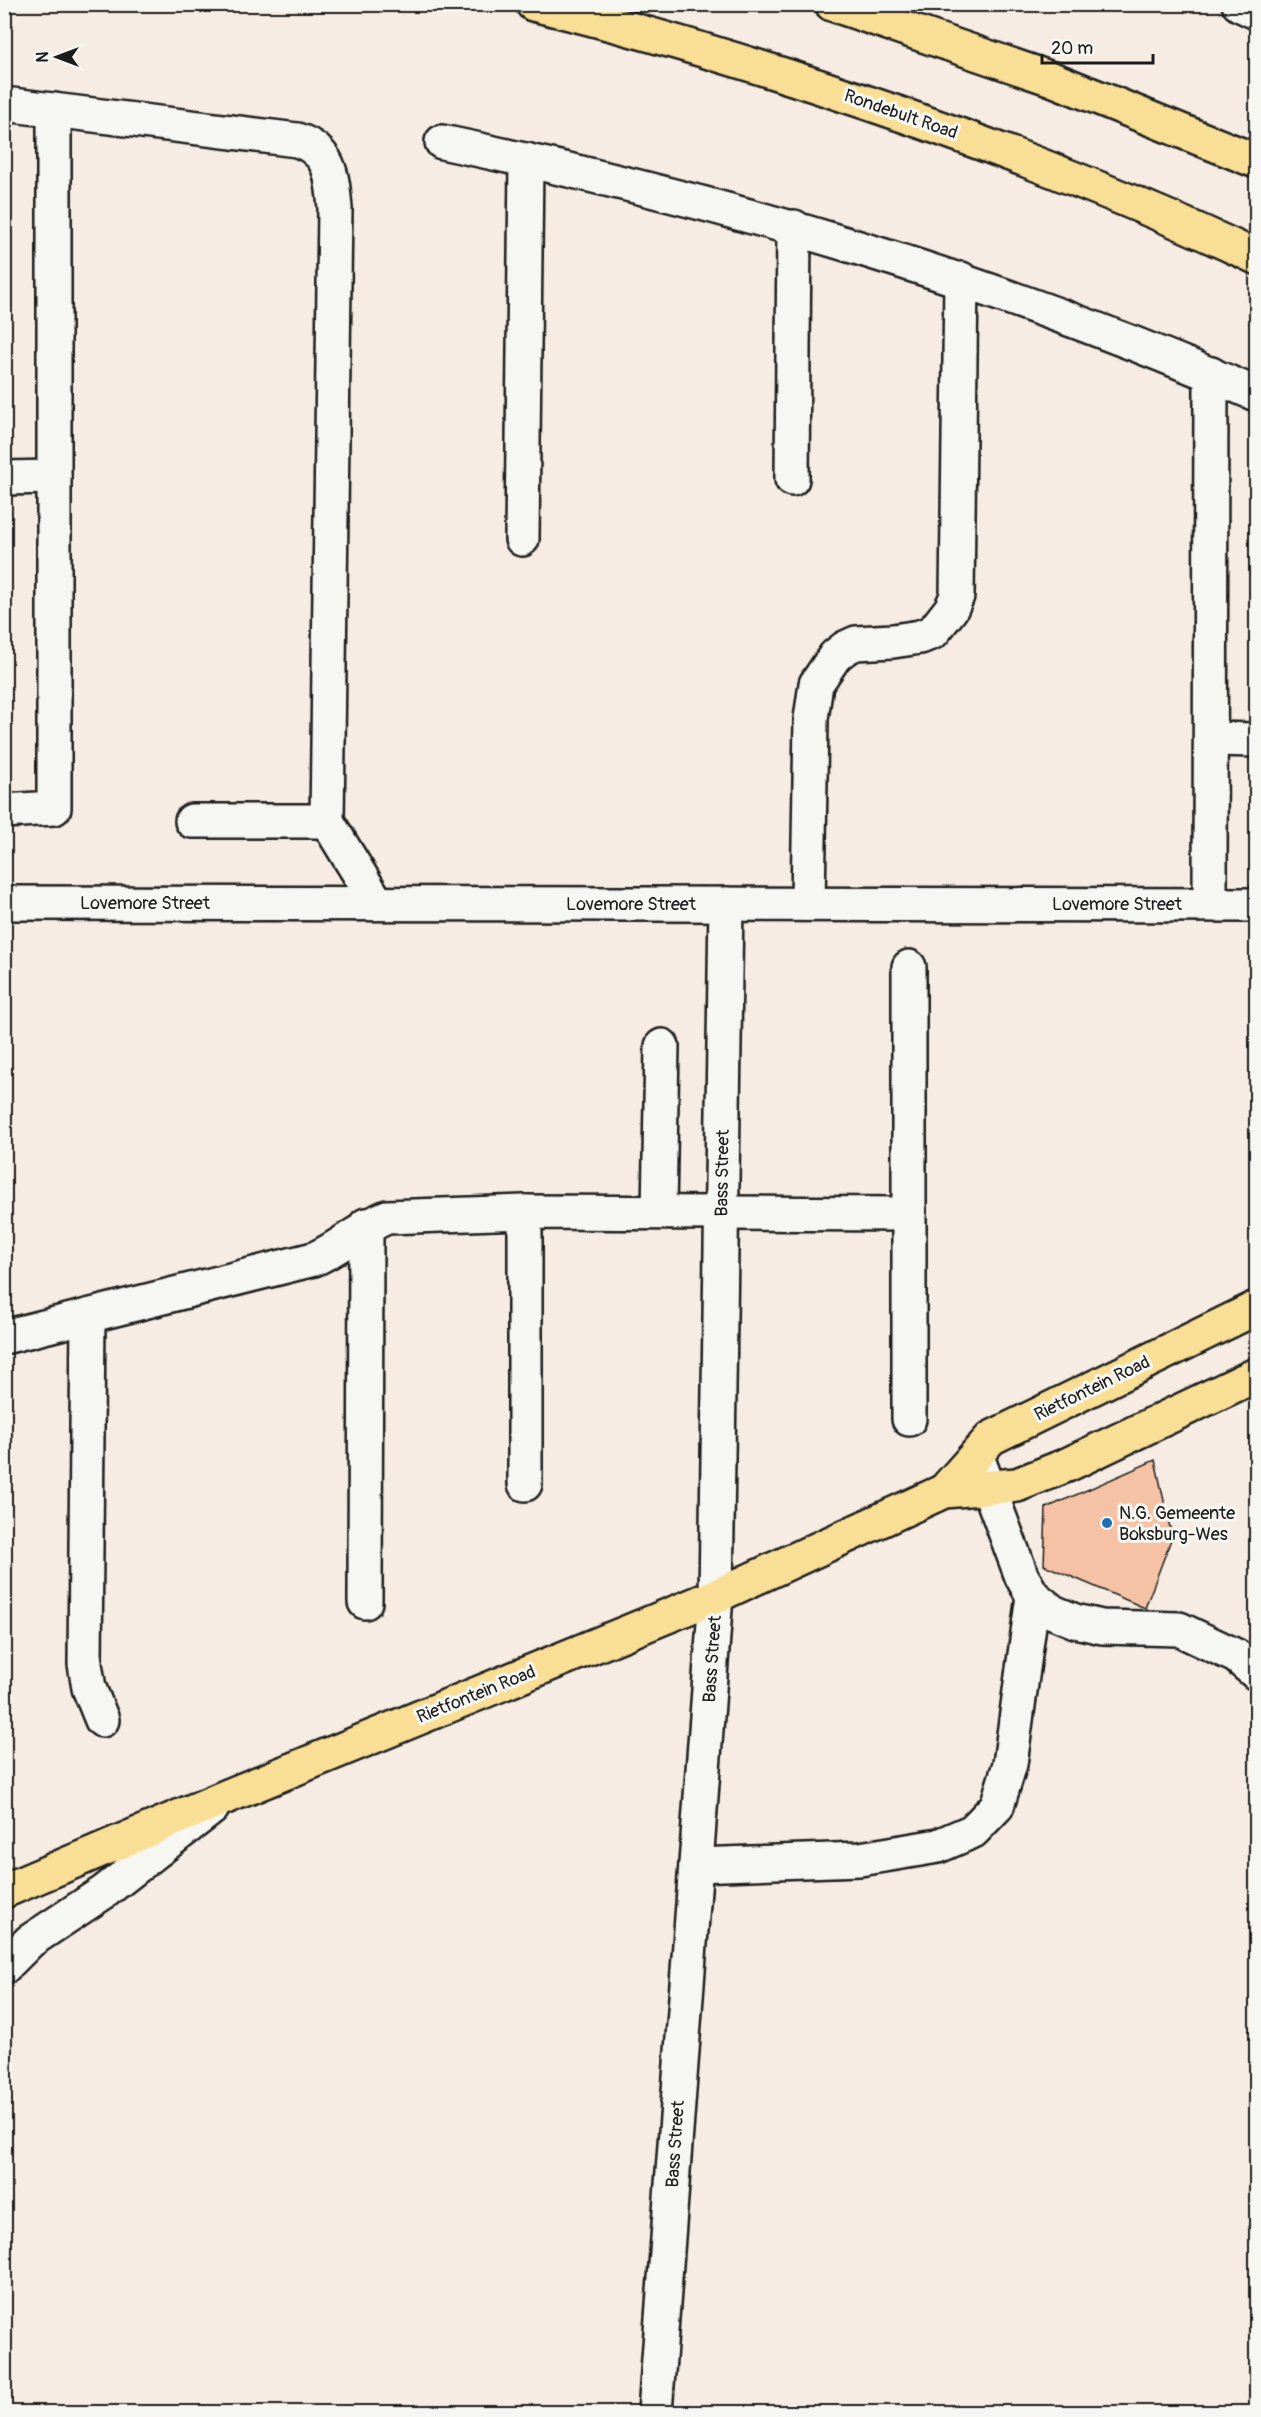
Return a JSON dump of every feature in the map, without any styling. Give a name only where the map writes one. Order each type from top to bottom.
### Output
[{"type":"main road","name":"Rondebult Road","points":[[533,4],[786,75],[853,97],[1019,156],[1206,233],[1257,257]]},
{"type":"main road","points":[[832,4],[1052,78],[1257,161]]},
{"type":"main road","name":"Rietfontein Road","points":[[944,1491],[991,1438],[1257,1308]]},
{"type":"main road","name":"Rietfontein Road","points":[[4,1891],[228,1796],[716,1596],[944,1491],[1017,1485],[1067,1465],[1257,1375]]},
{"type":"street","points":[[1239,4],[1257,12]]},
{"type":"street","points":[[4,104],[297,140],[310,145],[321,154],[328,166],[332,179],[335,208],[327,821],[377,903]]},
{"type":"street","points":[[4,811],[54,808],[54,110]]},
{"type":"street","points":[[442,142],[660,191],[794,227],[961,279],[1087,325],[1257,394]]},
{"type":"street","points":[[522,539],[526,160]]},
{"type":"street","points":[[792,479],[794,227]]},
{"type":"street","points":[[808,904],[811,719],[816,684],[835,656],[856,643],[893,641],[920,637],[933,632],[951,609],[957,596],[961,279]]},
{"type":"street","points":[[1210,904],[1211,374]]},
{"type":"street","points":[[4,478],[54,477]]},
{"type":"street","points":[[1211,739],[1257,740]]},
{"type":"street","points":[[192,821],[327,821]]},
{"type":"street","name":"Lovemore Street","points":[[4,903],[1256,905]]},
{"type":"street","name":"Bass Street","points":[[655,2412],[716,1596],[726,904]]},
{"type":"street","points":[[1256,905],[1257,911]]},
{"type":"street","points":[[909,967],[909,1419]]},
{"type":"street","points":[[659,1212],[662,1046]]},
{"type":"street","points":[[4,1337],[314,1259],[347,1241],[366,1225],[387,1217],[525,1212],[909,1214]]},
{"type":"street","points":[[525,1212],[525,1484]]},
{"type":"street","points":[[365,1602],[366,1225]]},
{"type":"street","points":[[88,1316],[85,1664],[89,1688],[102,1720]]},
{"type":"street","points":[[976,1454],[1022,1577],[1033,1596],[1053,1612],[1075,1621],[1122,1629],[1179,1629],[1236,1656],[1257,1673]]},
{"type":"street","points":[[696,1865],[860,1859],[938,1846],[973,1831],[998,1806],[1010,1764],[1033,1596]]},
{"type":"street","points":[[4,1967],[30,1941],[104,1892],[228,1796]]},
{"type":"building","name":"N.G. Gemeente Boksburg-Wes","points":[[1155,1460],[1172,1537],[1145,1608],[1044,1565],[1046,1508]]},
{"type":"place","name":"N.G. Gemeente Boksburg-Wes","points":[[1107,1523]]}]
